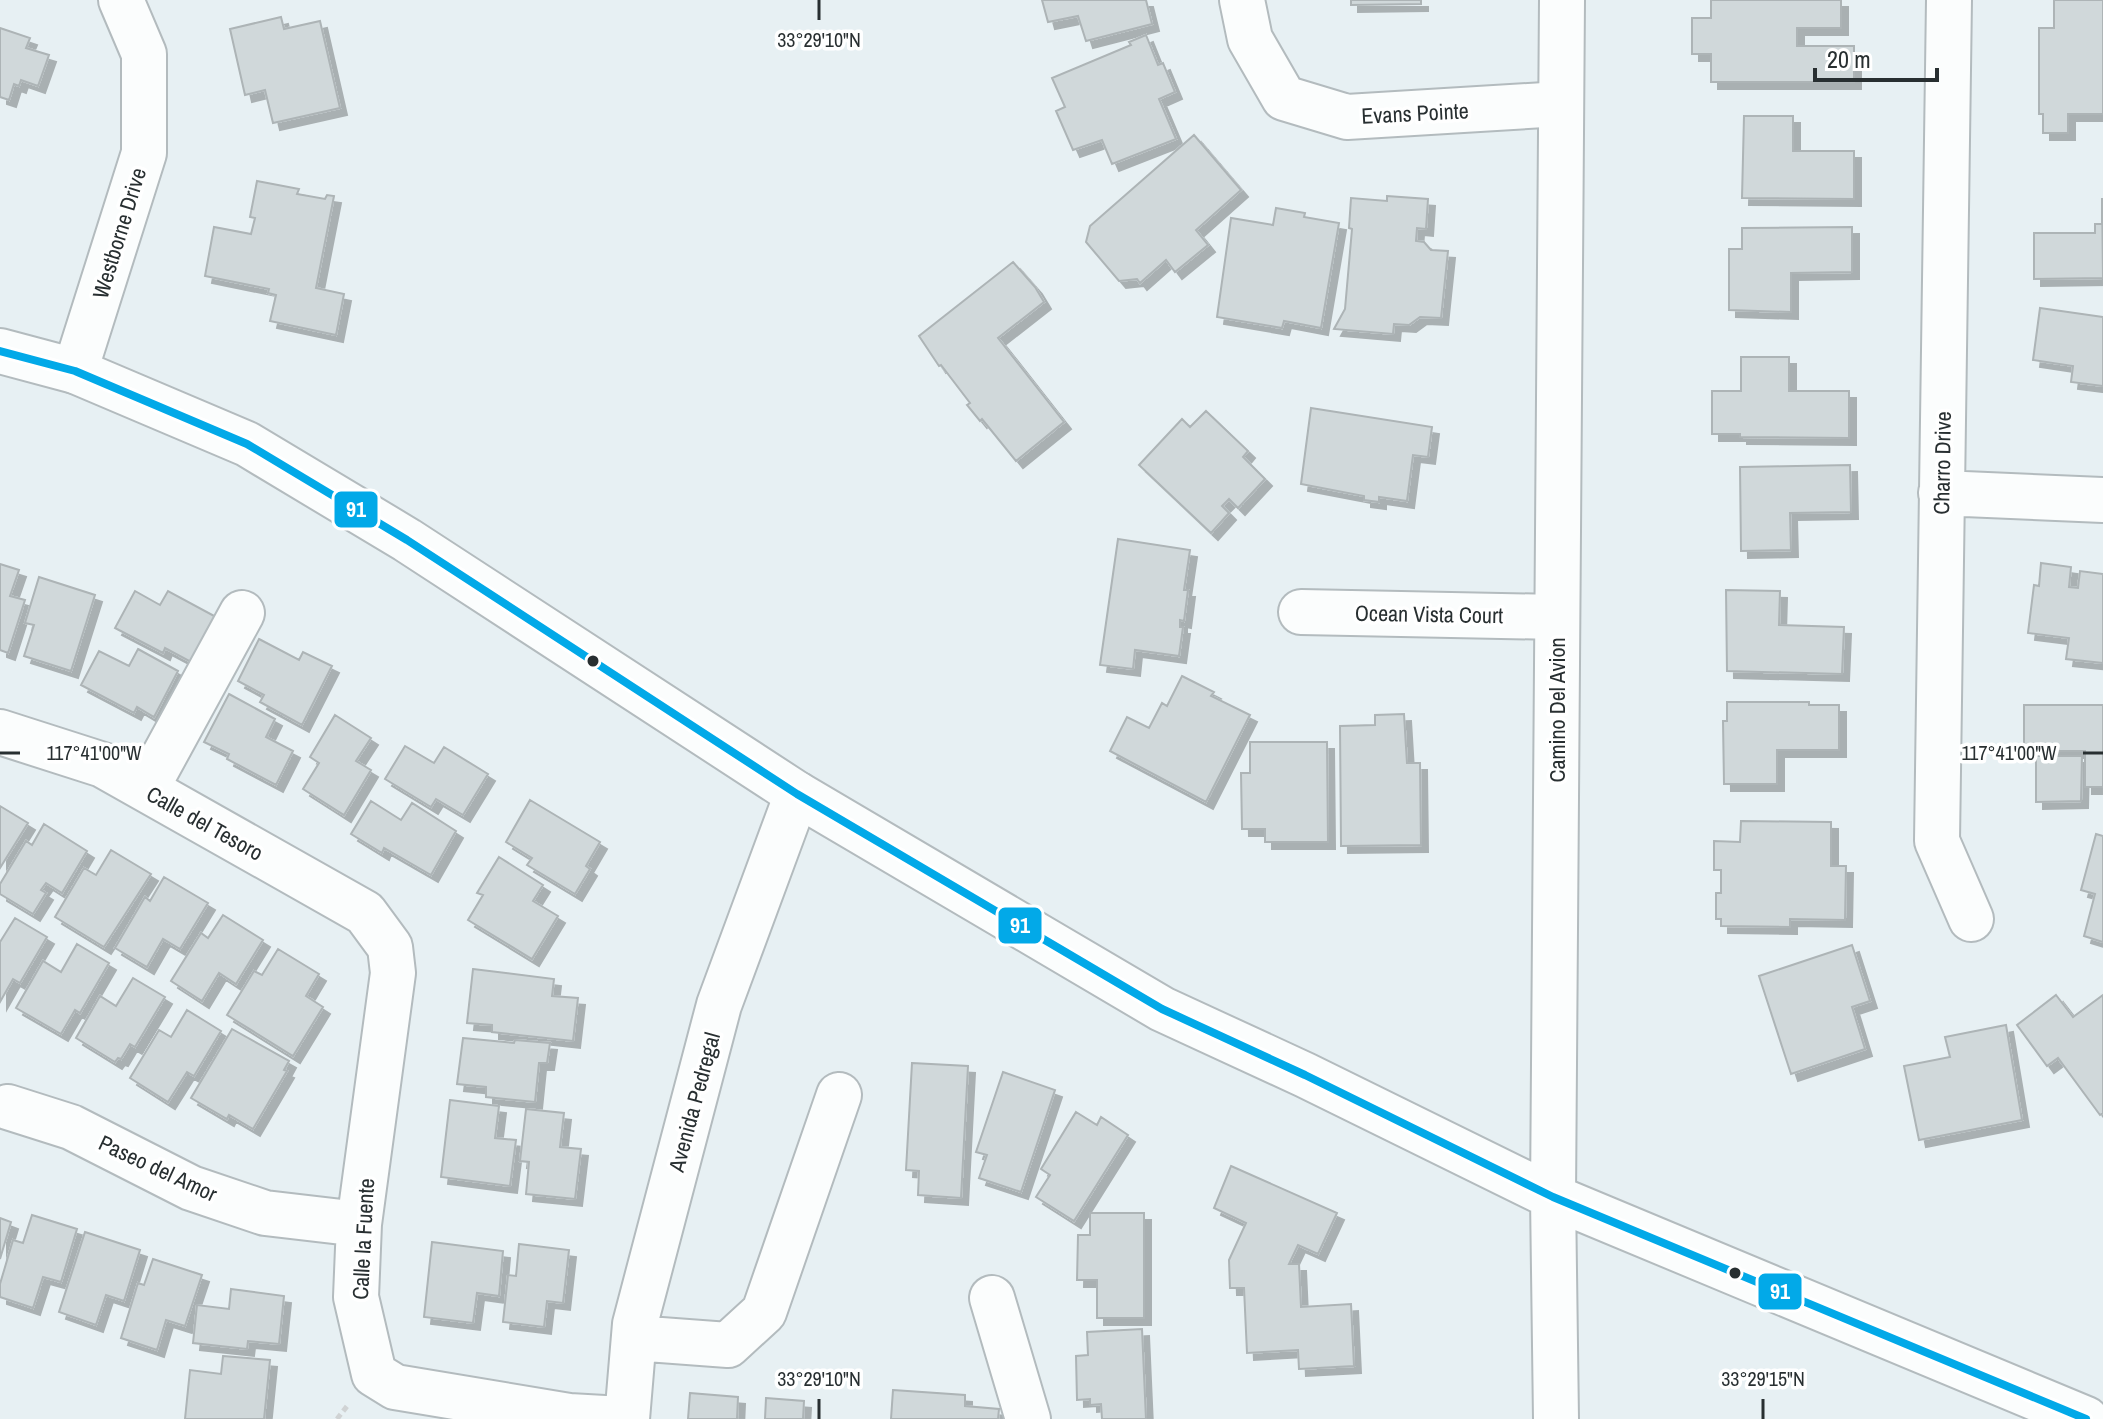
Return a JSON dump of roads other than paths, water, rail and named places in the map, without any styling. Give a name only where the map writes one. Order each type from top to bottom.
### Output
[{"type":"street","name":"Westborne Drive","points":[[75,371],[144,153],[144,54],[121,0]]},
{"type":"street","name":"Evans Pointe","points":[[1242,0],[1250,39],[1284,98],[1347,117],[1561,104]]},
{"type":"street","name":"Camino Del Avion","points":[[1556,1419],[1553,1197],[1562,0]]},
{"type":"street","name":"Charro Drive","points":[[1949,0],[1937,841],[1971,919]]},
{"type":"street","points":[[0,351],[75,371],[247,444],[407,540],[797,794],[1162,1009],[1305,1075],[1553,1197],[2086,1419]]},
{"type":"street","points":[[1941,493],[2103,500]]},
{"type":"street","name":"Ocean Vista Court","points":[[1301,612],[1557,617]]},
{"type":"street","points":[[146,789],[242,613]]},
{"type":"street","name":"Calle del Tesoro","points":[[0,732],[103,765],[365,913],[390,947]]},
{"type":"street","name":"Avenida Pedregal","points":[[624,1419],[635,1324],[719,1005],[797,794]]},
{"type":"street","name":"Calle la Fuente","points":[[390,947],[393,973],[359,1224],[356,1297],[374,1374],[395,1387],[569,1416],[624,1419]]},
{"type":"street","points":[[634,1338],[728,1345],[764,1312],[839,1095]]},
{"type":"street","name":"Paseo del Amor","points":[[8,1107],[71,1127],[138,1163],[206,1193],[265,1213],[359,1224]]},
{"type":"street","points":[[992,1298],[1028,1419]]}]
